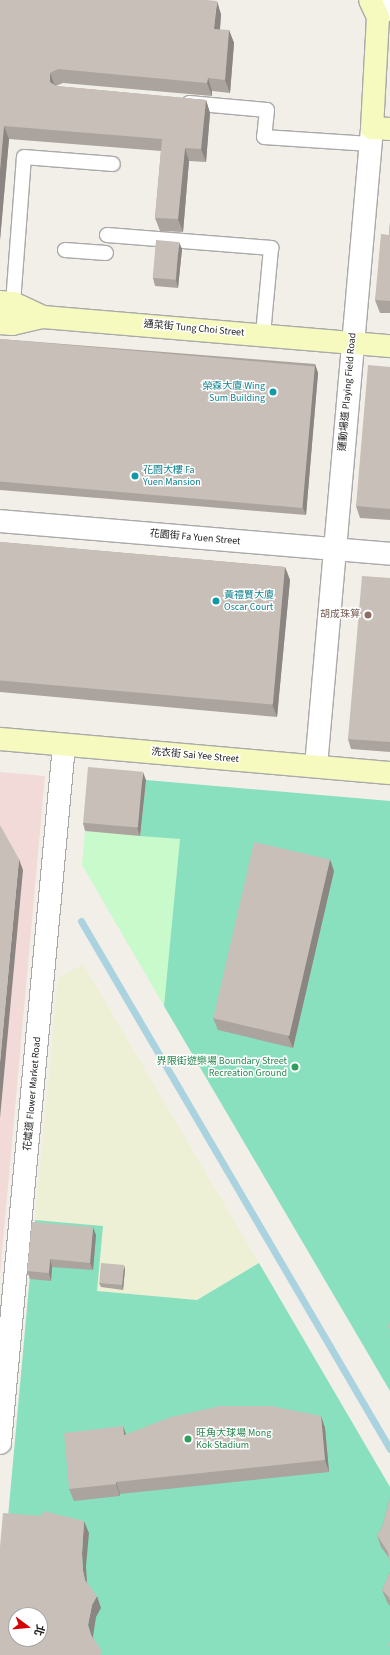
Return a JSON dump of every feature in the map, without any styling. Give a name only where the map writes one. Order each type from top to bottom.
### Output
[{"type":"street","name":"運動場道 Playing Field Road","points":[[316,766],[352,342],[377,134],[379,7]]},
{"type":"street","name":"通菜街 Tung Choi Street","points":[[7,303],[43,317],[390,346]]},
{"type":"street","points":[[0,323],[12,324],[43,317]]},
{"type":"street","name":"花園街 Fa Yuen Street","points":[[0,521],[390,554]]},
{"type":"street","name":"洗衣街 Sai Yee Street","points":[[0,739],[390,773]]},
{"type":"street","name":"花墟道 Flower Market Road","points":[[0,1443],[6,1329],[64,745]]},
{"type":"lane","points":[[172,101],[267,110],[264,137],[377,134]]},
{"type":"lane","points":[[7,303],[24,157],[113,164]]},
{"type":"lane","points":[[107,235],[271,248],[263,335]]},
{"type":"lane","points":[[65,250],[106,253]]},
{"type":"shaded area","points":[[0,772],[45,776],[0,1275]]},
{"type":"green space","name":"界限街遊樂場 Boundary Street Recreation Ground","points":[[146,780],[390,801],[390,1391],[164,1006],[180,839],[140,836]]},
{"type":"green space","points":[[85,831],[180,839],[164,1006],[82,865]]},
{"type":"green space","points":[[83,964],[259,1263],[197,1300],[97,1291],[35,1220],[58,978]]},
{"type":"green space","name":"旺角大球場 Mong Kok Stadium","points":[[35,1220],[103,1226],[97,1291],[197,1300],[259,1263],[390,1487],[390,1655],[0,1655],[0,1605]]},
{"type":"building","points":[[0,0],[217,1],[214,29],[229,30],[225,80],[208,78],[207,83],[58,69],[50,73],[50,82],[56,86],[206,100],[201,149],[185,148],[178,219],[155,218],[162,139],[4,126],[0,170]]},
{"type":"building","points":[[390,222],[390,301],[375,300],[381,234],[389,235]]},
{"type":"building","points":[[156,240],[179,242],[176,280],[153,278]]},
{"type":"building","points":[[0,339],[315,367],[302,508],[0,482]]},
{"type":"building","points":[[368,365],[390,367],[390,509],[356,506]]},
{"type":"building","points":[[0,542],[285,567],[273,704],[0,681]]},
{"type":"building","points":[[362,576],[390,578],[390,742],[348,739]]},
{"type":"building","points":[[88,767],[143,772],[138,828],[83,823]]},
{"type":"building","points":[[0,825],[19,859],[0,1062]]},
{"type":"building","points":[[254,842],[330,860],[289,1036],[213,1018]]},
{"type":"building","points":[[32,1222],[93,1227],[90,1263],[50,1259],[49,1273],[27,1271]]},
{"type":"building","points":[[101,1263],[124,1265],[122,1285],[99,1283]]},
{"type":"building","points":[[220,1406],[271,1406],[321,1416],[325,1460],[116,1482],[116,1484],[69,1489],[64,1433],[123,1426],[124,1435],[171,1417]]},
{"type":"building","points":[[390,1498],[390,1570],[388,1552],[377,1535],[382,1527]]},
{"type":"building","points":[[43,1511],[84,1521],[82,1554],[83,1571],[85,1580],[97,1596],[92,1605],[88,1625],[91,1635],[102,1651],[100,1655],[0,1655],[0,1547],[3,1513],[42,1516]]},
{"type":"building","points":[[390,1572],[390,1600],[382,1590]]},
{"type":"waterway","points":[[81,921],[390,1449]]},
{"type":"place","name":"榮森大廈 Wing Sum Building","points":[[273,392]]},
{"type":"place","name":"花園大樓 Fa Yuen Mansion","points":[[135,476]]},
{"type":"place","name":"黃禮賢大廈 Oscar Court","points":[[216,601]]},
{"type":"place","name":"胡成珠算","points":[[368,615]]},
{"type":"place","name":"界限街遊樂場 Boundary Street Recreation Ground","points":[[295,1067]]},
{"type":"place","name":"旺角大球場 Mong Kok Stadium","points":[[188,1439]]}]
